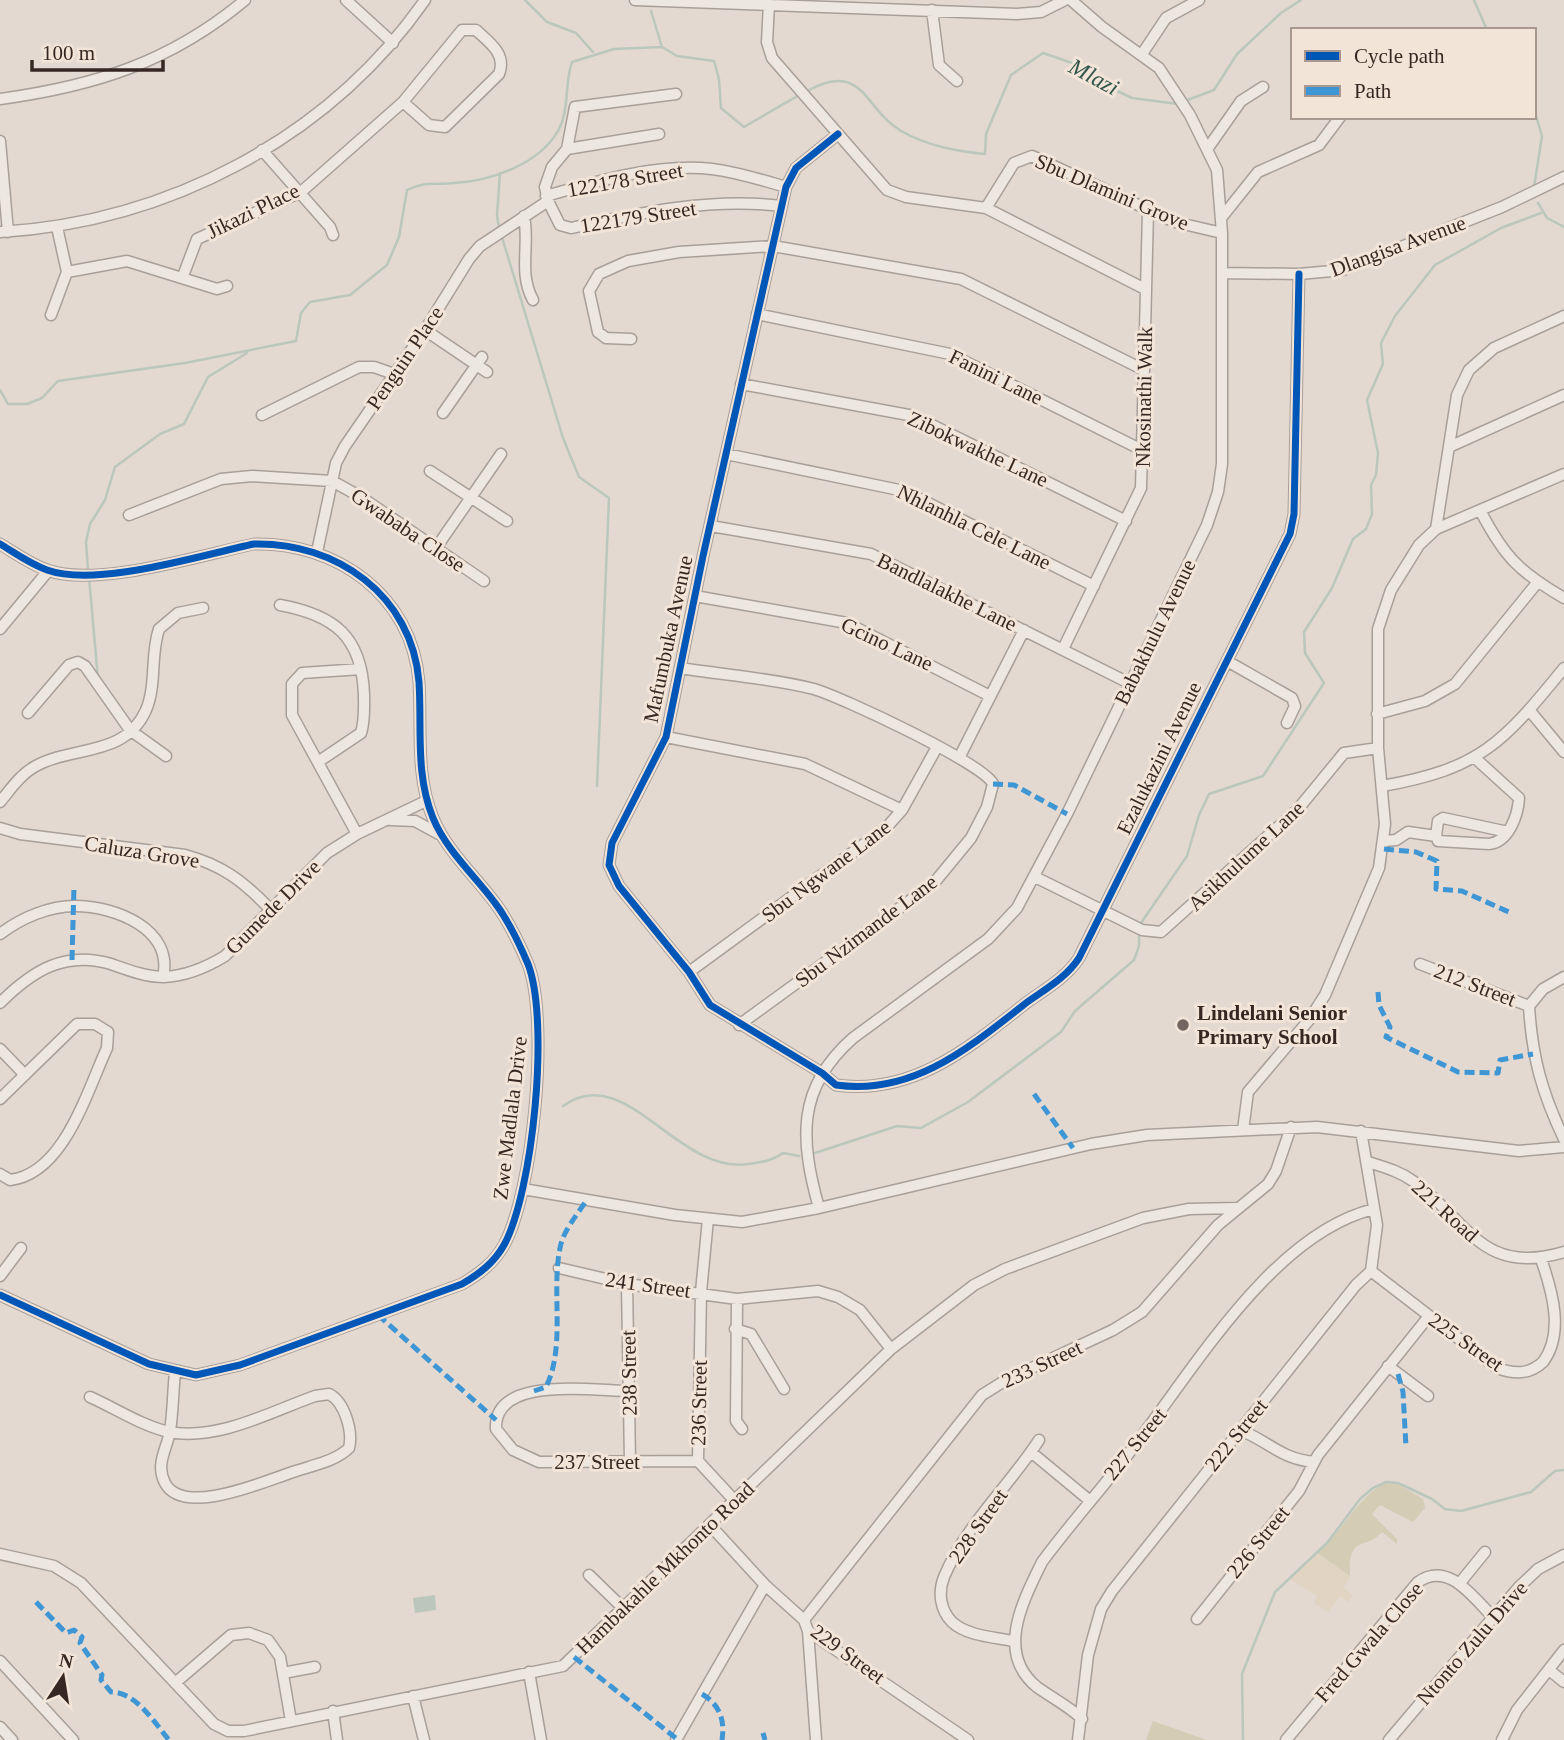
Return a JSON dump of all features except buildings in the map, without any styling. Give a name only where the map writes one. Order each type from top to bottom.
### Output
[{"type":"street","points":[[0,99],[61,91],[130,69],[197,36],[246,0]]},
{"type":"street","points":[[346,0],[393,43]]},
{"type":"street","points":[[0,141],[4,232],[57,227],[99,219],[164,199],[223,174],[320,112],[393,43],[425,0]]},
{"type":"street","points":[[635,0],[878,4],[932,10],[949,5],[1031,14],[1065,0]]},
{"type":"street","name":"Babakhulu Avenue","points":[[819,1208],[807,1166],[805,1126],[810,1100],[822,1073],[838,1051],[853,1038],[998,930],[1017,908],[1131,684],[1207,525],[1218,492],[1222,464],[1222,217],[1217,170],[1187,110],[1160,68],[1102,27],[1071,0]]},
{"type":"street","points":[[1142,54],[1167,18],[1199,0]]},
{"type":"street","points":[[769,4],[767,42],[772,58],[887,190],[906,197],[986,208],[1145,289]]},
{"type":"street","points":[[932,10],[939,65],[957,81]]},
{"type":"street","name":"Jikazi Place","points":[[183,276],[197,239],[301,192],[403,102],[462,30],[476,30],[498,50],[502,66],[499,74],[445,127],[429,125],[403,102]]},
{"type":"street","points":[[1208,148],[1241,101],[1263,87]]},
{"type":"street","points":[[547,198],[547,177],[567,149],[575,107],[676,94]]},
{"type":"street","points":[[1222,217],[1258,172],[1318,145],[1338,119]]},
{"type":"street","points":[[567,149],[659,134]]},
{"type":"street","name":"Mafumbuka Avenue","points":[[822,1073],[710,1005],[689,972],[619,886],[609,865],[612,843],[666,737],[786,187],[796,168],[838,134]]},
{"type":"street","points":[[262,150],[301,192],[330,227],[333,235]]},
{"type":"street","name":"Sbu Dlamini Grove","points":[[986,208],[1014,163],[1032,156],[1148,211],[1184,225],[1222,233]]},
{"type":"street","name":"122178 Street","points":[[547,198],[599,181],[690,169],[726,171],[786,187]]},
{"type":"street","name":"Dlangisa Avenue","points":[[1222,274],[1299,274],[1343,270],[1502,207],[1564,177]]},
{"type":"street","name":"122179 Street","points":[[547,198],[560,225],[571,228],[686,207],[743,203],[781,206]]},
{"type":"street","name":"Penguin Place","points":[[317,552],[339,455],[425,330],[468,259],[480,246],[547,198]]},
{"type":"street","name":"Nkosinathi Walk","points":[[1063,649],[1141,488],[1148,211]]},
{"type":"street","points":[[524,216],[527,246],[524,277],[533,300]]},
{"type":"street","points":[[51,315],[67,272],[57,227]]},
{"type":"street","points":[[631,339],[606,338],[598,332],[589,291],[598,274],[628,261],[663,254],[773,246],[961,279],[1144,370]]},
{"type":"street","points":[[67,272],[127,261],[183,276],[216,289],[227,286]]},
{"type":"street","name":"Ezalukazini Avenue","points":[[822,1073],[836,1085],[865,1087],[901,1081],[950,1061],[1073,967],[1293,524],[1299,274]]},
{"type":"street","name":"Fanini Lane","points":[[757,314],[950,354],[1144,451]]},
{"type":"street","points":[[1436,529],[1457,395],[1469,370],[1494,348],[1564,316]]},
{"type":"street","points":[[425,330],[479,361],[488,372]]},
{"type":"street","points":[[443,413],[479,361]]},
{"type":"street","points":[[262,415],[359,367],[374,367],[394,374]]},
{"type":"street","name":"Zibokwakhe Lane","points":[[741,384],[921,419],[1126,521]]},
{"type":"street","points":[[1449,447],[1564,395]]},
{"type":"street","points":[[436,548],[501,454]]},
{"type":"street","name":"Nhlanhla Cele Lane","points":[[726,454],[904,491],[1094,586]]},
{"type":"street","points":[[430,471],[507,521]]},
{"type":"street","points":[[1243,1129],[1248,1092],[1309,1020],[1333,979],[1380,868],[1385,841],[1378,748],[1376,646],[1385,604],[1419,545],[1436,529],[1481,512],[1564,474]]},
{"type":"street","points":[[129,515],[221,479],[252,476],[332,481]]},
{"type":"street","name":"Gwababa Close","points":[[332,481],[361,497],[484,581]]},
{"type":"street","points":[[1481,512],[1511,562],[1537,583],[1564,598]]},
{"type":"street","name":"Bandlalakhe Lane","points":[[711,526],[871,554],[1131,684]]},
{"type":"street","name":"Zwe Madlala Drive","points":[[0,544],[48,571],[70,575],[110,574],[254,544],[297,546],[317,552],[359,573],[381,593],[407,635],[415,656],[419,681],[421,766],[426,801],[442,836],[501,911],[529,967],[537,1010],[540,1049],[523,1189],[513,1227],[492,1262],[462,1284],[215,1373],[196,1375],[175,1372],[125,1354],[0,1295]]},
{"type":"street","points":[[0,629],[48,571]]},
{"type":"street","points":[[1377,714],[1425,701],[1455,684],[1537,583]]},
{"type":"street","name":"Gcino Lane","points":[[695,596],[847,622],[990,696]]},
{"type":"street","points":[[280,606],[306,610],[331,622],[350,642],[361,669],[365,709],[361,733],[317,762]]},
{"type":"street","points":[[0,802],[36,765],[110,745],[130,730],[144,714],[151,696],[159,629],[177,613],[203,608]]},
{"type":"street","points":[[680,668],[812,689],[864,709],[960,758],[1024,630]]},
{"type":"street","points":[[1227,661],[1292,698],[1295,706],[1287,723]]},
{"type":"street","points":[[27,713],[69,665],[78,662],[85,666],[130,730],[166,756]]},
{"type":"street","points":[[1382,786],[1433,776],[1475,758],[1530,711],[1564,668]]},
{"type":"street","points":[[357,834],[292,715],[292,684],[302,673],[311,671],[361,669]]},
{"type":"street","points":[[1530,711],[1564,752]]},
{"type":"street","points":[[666,737],[805,764],[902,810]]},
{"type":"street","name":"Sbu Ngwane Lane","points":[[689,972],[886,828],[902,810],[937,747]]},
{"type":"street","name":"Asikhulume Lane","points":[[1035,877],[1102,912],[1149,932],[1166,930],[1298,809],[1344,753],[1378,748]]},
{"type":"street","name":"Sbu Nzimande Lane","points":[[739,1025],[933,883],[971,838],[987,807],[993,784],[987,774],[960,758]]},
{"type":"street","points":[[1475,758],[1519,797],[1508,832],[1497,842],[1482,844],[1438,841],[1438,821],[1449,818],[1508,832]]},
{"type":"street","name":"Gumede Drive","points":[[0,1003],[31,974],[63,961],[99,961],[163,977],[187,974],[225,956],[269,908],[327,853],[357,834],[426,801]]},
{"type":"street","points":[[387,820],[415,821],[442,836]]},
{"type":"street","name":"Caluza Grove","points":[[0,828],[20,834],[185,855],[208,862],[243,881],[269,908]]},
{"type":"street","points":[[1385,841],[1396,840],[1408,832],[1437,836]]},
{"type":"street","points":[[0,934],[29,917],[51,910],[75,906],[106,909],[153,934],[164,954],[163,977]]},
{"type":"street","name":"212 Street","points":[[1420,964],[1529,1006]]},
{"type":"street","points":[[1564,977],[1543,989],[1529,1006],[1534,1054],[1543,1096],[1564,1139]]},
{"type":"street","points":[[0,1099],[77,1024],[95,1024],[108,1032],[107,1048],[55,1155],[19,1179],[10,1180],[0,1174]]},
{"type":"street","points":[[0,1049],[25,1075]]},
{"type":"street","points":[[523,1189],[742,1222],[819,1208],[1115,1139],[1291,1127],[1361,1131],[1518,1151],[1564,1147]]},
{"type":"street","name":"233 Street","points":[[806,1625],[982,1395],[1006,1380],[1113,1330],[1142,1312],[1218,1225],[1268,1184],[1276,1171],[1291,1127]]},
{"type":"street","points":[[1361,1131],[1374,1209],[1376,1243],[1371,1271]]},
{"type":"street","name":"221 Road","points":[[1368,1162],[1388,1168],[1415,1182],[1460,1228],[1485,1246],[1514,1257],[1541,1259],[1564,1252]]},
{"type":"street","name":"Hambakahle Mkhonto Road","points":[[0,1554],[67,1572],[81,1583],[227,1735],[563,1666],[891,1349],[974,1285],[1005,1269],[1143,1217],[1189,1209],[1237,1209]]},
{"type":"street","name":"227 Street","points":[[1013,1641],[1021,1609],[1042,1562],[1268,1276],[1325,1228],[1354,1214],[1374,1209]]},
{"type":"street","name":"236 Street","points":[[708,1219],[701,1292],[698,1461],[734,1500]]},
{"type":"street","points":[[0,1276],[21,1248]]},
{"type":"street","name":"225 Street","points":[[1371,1271],[1497,1368],[1511,1373],[1526,1372],[1538,1367],[1552,1354],[1558,1342],[1560,1328],[1558,1308],[1541,1259]]},
{"type":"street","name":"241 Street","points":[[559,1268],[627,1284],[701,1292],[737,1300],[805,1290],[828,1294],[860,1310],[891,1349]]},
{"type":"street","name":"222 Street","points":[[1078,1740],[1088,1655],[1101,1609],[1112,1591],[1356,1284],[1371,1271]]},
{"type":"street","name":"238 Street","points":[[627,1284],[630,1462]]},
{"type":"street","points":[[737,1300],[736,1421],[742,1429]]},
{"type":"street","name":"226 Street","points":[[1197,1619],[1299,1491],[1314,1462],[1429,1316]]},
{"type":"street","points":[[735,1329],[751,1334],[784,1389]]},
{"type":"street","points":[[1388,1366],[1428,1396]]},
{"type":"street","points":[[90,1397],[170,1432],[210,1432],[323,1394],[338,1401],[351,1436],[345,1452],[230,1494],[187,1496],[169,1489],[161,1473],[170,1432],[175,1372]]},
{"type":"street","name":"237 Street","points":[[629,1391],[534,1391],[507,1400],[496,1420],[496,1429],[502,1440],[526,1458],[552,1464],[698,1461]]},
{"type":"street","points":[[1240,1430],[1266,1441],[1291,1460],[1314,1462]]},
{"type":"street","name":"228 Street","points":[[1013,1641],[958,1626],[945,1612],[940,1592],[957,1553],[1040,1440]]},
{"type":"street","points":[[1031,1452],[1090,1500]]},
{"type":"street","name":"229 Street","points":[[710,1525],[806,1625],[968,1740]]},
{"type":"street","points":[[1459,1584],[1485,1552]]},
{"type":"street","name":"Ntonto Zulu Drive","points":[[1389,1740],[1493,1616],[1538,1569],[1564,1555]]},
{"type":"street","points":[[589,1575],[624,1609]]},
{"type":"street","name":"Fred Gwala Close","points":[[1286,1740],[1418,1582],[1428,1575],[1446,1576],[1459,1584],[1493,1616]]},
{"type":"street","points":[[676,1740],[765,1585]]},
{"type":"street","points":[[806,1625],[816,1740]]},
{"type":"street","points":[[175,1683],[223,1640],[237,1633],[249,1633],[268,1640],[280,1657],[291,1721]]},
{"type":"street","points":[[1013,1641],[1020,1666],[1027,1677],[1082,1719]]},
{"type":"street","points":[[1502,1740],[1517,1710],[1564,1650]]},
{"type":"street","points":[[0,1661],[73,1740]]},
{"type":"street","points":[[283,1673],[315,1667]]},
{"type":"street","points":[[1549,1670],[1564,1682]]},
{"type":"street","points":[[529,1672],[541,1740]]},
{"type":"street","points":[[413,1696],[424,1740]]},
{"type":"street","points":[[333,1712],[337,1740]]},
{"type":"street","points":[[0,1727],[12,1740]]},
{"type":"shaded area","points":[[1385,1482],[1396,1483],[1423,1499],[1425,1508],[1413,1522],[1380,1505],[1372,1514],[1397,1539],[1397,1544],[1382,1532],[1376,1538],[1359,1545],[1352,1554],[1350,1576],[1317,1553],[1366,1497]]},
{"type":"shaded area","points":[[1317,1553],[1350,1576],[1344,1587],[1353,1596],[1348,1602],[1340,1596],[1328,1612],[1314,1603],[1317,1596],[1290,1579]]},
{"type":"shaded area","points":[[435,1595],[436,1610],[415,1613],[413,1598]]},
{"type":"shaded area","points":[[1153,1721],[1207,1740],[1146,1740]]},
{"type":"waterway","points":[[525,0],[547,22],[576,33],[593,52]]},
{"type":"waterway","name":"Mlazi","points":[[1185,101],[1214,90],[1237,54],[1281,13],[1301,0]]},
{"type":"waterway","name":"Mlazi","points":[[1474,0],[1486,28]]},
{"type":"waterway","points":[[651,11],[662,47]]},
{"type":"waterway","points":[[0,390],[8,404],[27,404],[42,398],[58,381],[185,363],[296,341],[301,313],[310,302],[350,295],[387,265],[399,237],[407,190],[425,184],[483,179],[513,169],[550,143],[562,123],[572,62],[614,49],[662,47],[677,56],[714,61],[719,79],[721,108],[744,127],[799,95]]},
{"type":"waterway","name":"Mlazi","points":[[809,90],[841,81],[853,84],[901,131],[942,147],[985,154],[986,134],[1011,75],[1043,53],[1078,65],[1090,78],[1132,98],[1178,104]]},
{"type":"waterway","name":"Mlazi","points":[[1534,187],[1542,136],[1536,116]]},
{"type":"waterway","points":[[499,228],[497,215],[500,173]]},
{"type":"waterway","points":[[1538,203],[1547,218],[1564,227]]},
{"type":"waterway","points":[[1141,923],[1187,856],[1199,815],[1209,794],[1263,776],[1324,683],[1305,653],[1304,632],[1332,588],[1353,539],[1366,529],[1372,514],[1371,485],[1376,475],[1378,453],[1367,400],[1383,364],[1381,343],[1395,316],[1435,265],[1501,228],[1541,213]]},
{"type":"waterway","points":[[501,234],[563,438],[579,477],[609,498],[597,786]]},
{"type":"waterway","points":[[88,571],[86,542],[90,524],[105,500],[115,467],[160,434],[184,424],[208,377],[247,353]]},
{"type":"waterway","points":[[89,577],[98,679]]},
{"type":"waterway","points":[[815,1153],[897,1126],[921,1128],[968,1102],[1061,1032],[1075,1011],[1134,960],[1139,936]]},
{"type":"waterway","points":[[563,1106],[586,1096],[608,1097],[630,1107],[698,1153],[722,1163],[758,1163],[783,1153],[799,1156]]},
{"type":"waterway","points":[[1243,1740],[1242,1674],[1275,1592],[1327,1543],[1360,1499],[1373,1488],[1386,1482],[1398,1483],[1432,1499],[1445,1509],[1461,1511],[1531,1492],[1555,1471],[1564,1470]]},
{"type":"marked path","points":[[993,784],[1014,785],[1067,814]]},
{"type":"marked path","points":[[1384,849],[1416,852],[1437,861],[1436,889],[1462,891],[1511,913]]},
{"type":"marked path","points":[[72,960],[74,886]]},
{"type":"marked path","points":[[1378,992],[1379,1005],[1390,1027],[1386,1037],[1458,1072],[1498,1073],[1500,1060],[1533,1054]]},
{"type":"marked path","points":[[1034,1094],[1073,1148]]},
{"type":"marked path","points":[[534,1391],[546,1387],[552,1371],[557,1337],[560,1248],[564,1235],[586,1201]]},
{"type":"marked path","points":[[378,1315],[496,1420]]},
{"type":"marked path","points":[[1398,1374],[1403,1392],[1406,1447]]},
{"type":"marked path","points":[[36,1602],[66,1633],[74,1630],[82,1637],[80,1643],[111,1692],[120,1693],[136,1702],[169,1740]]},
{"type":"marked path","points":[[574,1657],[677,1739]]},
{"type":"marked path","points":[[702,1694],[713,1703],[720,1714],[722,1740]]},
{"type":"marked path","points":[[763,1733],[765,1740]]},
{"type":"cycle path","points":[[838,134],[796,168],[786,187],[703,556],[666,737],[612,843],[609,865],[619,886],[689,972],[710,1005],[822,1073],[836,1085],[890,1083],[939,1065],[984,1036],[1054,983],[1068,972],[1079,958],[1290,534],[1294,514],[1299,274]]},
{"type":"cycle path","points":[[0,544],[29,562],[68,575],[120,573],[254,544],[284,546],[313,552],[340,564],[365,580],[385,600],[402,623],[413,651],[419,682],[421,768],[433,818],[445,841],[500,910],[513,932],[528,964],[538,1024],[538,1064],[530,1148],[514,1220],[496,1257],[462,1284],[240,1365],[196,1375],[149,1364],[0,1295]]},
{"type":"place","name":"Lindelani Senior Primary School","points":[[1183,1025]]}]
